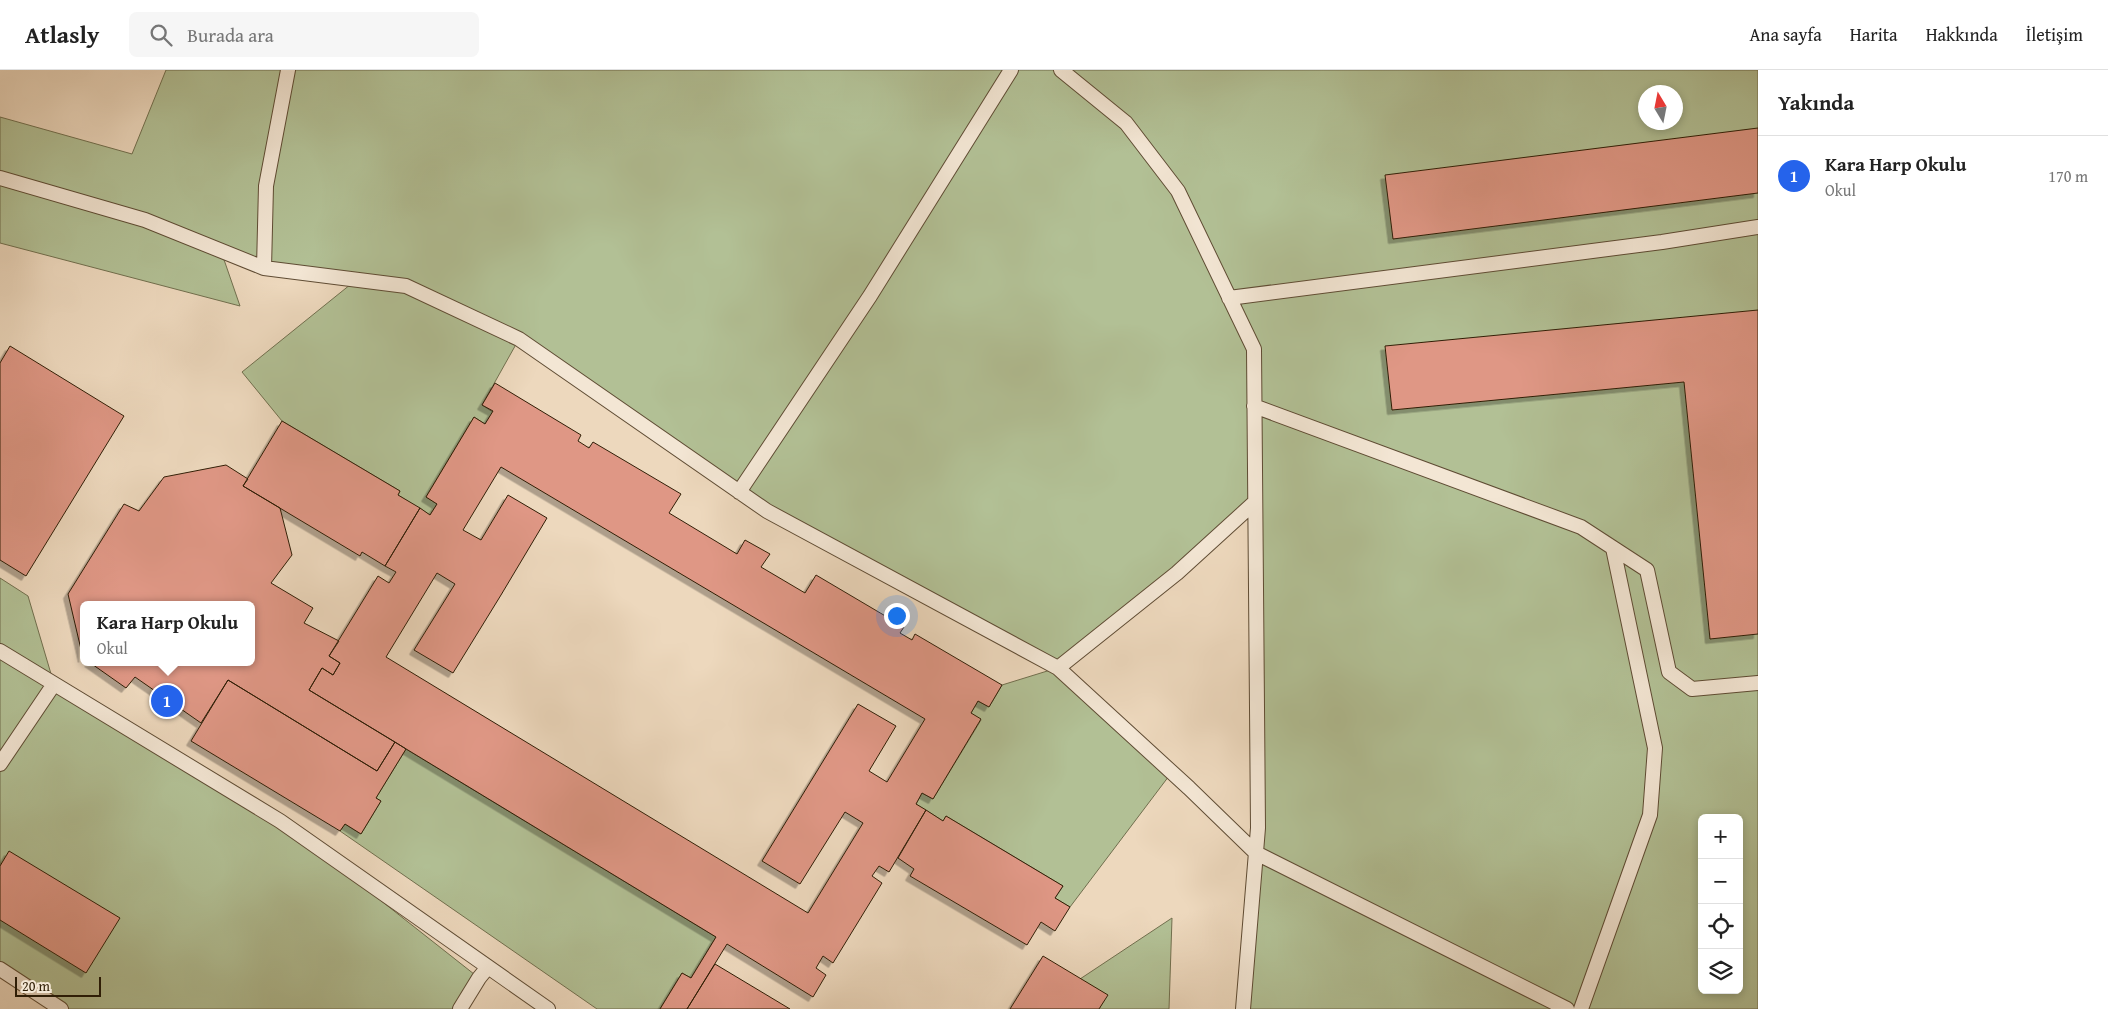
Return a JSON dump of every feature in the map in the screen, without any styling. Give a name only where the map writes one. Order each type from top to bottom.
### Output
[{"type":"lane","points":[[264,268],[266,186],[288,70]]},
{"type":"lane","points":[[739,492],[870,296],[1011,70]]},
{"type":"lane","points":[[1061,70],[1126,123],[1178,191],[1254,349],[1258,828],[1243,1009]]},
{"type":"lane","points":[[0,178],[145,220],[264,268],[406,286],[519,339],[767,511],[1058,668],[1189,788],[1256,853],[1567,1009]]},
{"type":"lane","points":[[1229,298],[1662,242],[1758,226]]},
{"type":"lane","points":[[1254,406],[1581,527],[1647,570],[1669,672],[1692,689],[1758,683]]},
{"type":"lane","points":[[1058,668],[1177,573],[1255,502]]},
{"type":"lane","points":[[1582,1009],[1650,815],[1655,748],[1614,548]]},
{"type":"lane","points":[[0,651],[280,822],[548,1009]]},
{"type":"lane","points":[[0,764],[54,684]]},
{"type":"lane","points":[[460,1009],[488,967]]},
{"type":"lane","points":[[0,969],[61,1009]]},
{"type":"green space","points":[[166,70],[1758,70],[1758,1009],[1243,1009],[1256,853],[1255,502],[1058,668],[1172,772],[1070,907],[1055,898],[1063,886],[946,816],[943,821],[916,804],[922,793],[933,799],[981,720],[971,713],[978,701],[989,707],[1002,685],[1057,668],[767,511],[519,339],[482,405],[493,412],[485,424],[474,417],[426,497],[437,504],[430,515],[398,495],[400,491],[282,421],[242,372],[356,280],[264,268],[221,251],[240,306],[0,243],[0,117],[132,154]]},
{"type":"green space","points":[[0,578],[28,596],[54,684],[280,821],[479,978],[460,1009],[61,1009],[0,969]]},
{"type":"green space","points":[[406,749],[716,937],[691,978],[682,973],[660,1009],[597,1009],[340,831],[345,824],[361,834],[381,801],[376,798]]},
{"type":"green space","points":[[1172,918],[1169,1009],[1099,1009],[1107,995],[1080,979]]},
{"type":"building","points":[[1758,128],[1758,193],[1393,239],[1385,175]]},
{"type":"building","points":[[1758,310],[1758,634],[1710,639],[1684,382],[1392,410],[1385,346]]},
{"type":"building","points":[[10,346],[124,416],[26,576],[0,560],[0,363]]},
{"type":"building","points":[[495,383],[581,435],[578,441],[589,448],[593,442],[681,494],[669,513],[737,554],[745,540],[770,554],[761,567],[805,593],[816,575],[904,627],[900,633],[912,640],[915,634],[1002,685],[989,707],[978,701],[971,713],[981,719],[933,799],[922,793],[916,804],[926,810],[889,872],[879,866],[872,876],[882,883],[833,963],[823,956],[816,968],[826,975],[813,997],[727,944],[687,1009],[660,1009],[682,973],[691,978],[716,937],[309,690],[322,668],[333,675],[340,663],[329,656],[378,576],[389,583],[396,572],[385,566],[420,508],[430,515],[437,504],[426,497],[474,417],[485,424],[493,411],[482,405]],"holes":[[[501,467],[925,719],[887,782],[869,771],[896,726],[858,704],[762,861],[800,884],[845,812],[863,823],[808,913],[386,657],[437,573],[455,584],[414,650],[453,673],[501,595],[547,518],[508,495],[481,540],[463,530]]]},
{"type":"building","points":[[282,421],[400,491],[398,495],[420,508],[385,566],[362,552],[360,556],[243,486]]},
{"type":"building","points":[[226,465],[248,479],[243,486],[280,508],[292,555],[271,583],[313,608],[304,623],[339,641],[329,656],[340,663],[333,675],[322,668],[309,690],[395,742],[377,771],[228,680],[201,723],[135,677],[126,688],[95,666],[255,666],[255,601],[80,601],[80,645],[68,594],[124,504],[139,511],[164,477]]},
{"type":"building","points":[[228,680],[377,771],[395,742],[406,749],[376,798],[381,801],[361,834],[345,824],[340,831],[191,741]]},
{"type":"building","points":[[926,810],[943,821],[946,816],[1063,886],[1055,898],[1070,907],[1055,931],[1041,922],[1027,945],[910,876],[914,869],[898,858]]},
{"type":"building","points":[[9,851],[120,918],[86,973],[0,920],[0,866]]},
{"type":"building","points":[[1043,956],[1108,995],[1099,1009],[1010,1009]]},
{"type":"building","points":[[715,964],[790,1009],[687,1009]]},
{"type":"place","name":"Kara Harp Okulu","points":[[167,701]]}]
